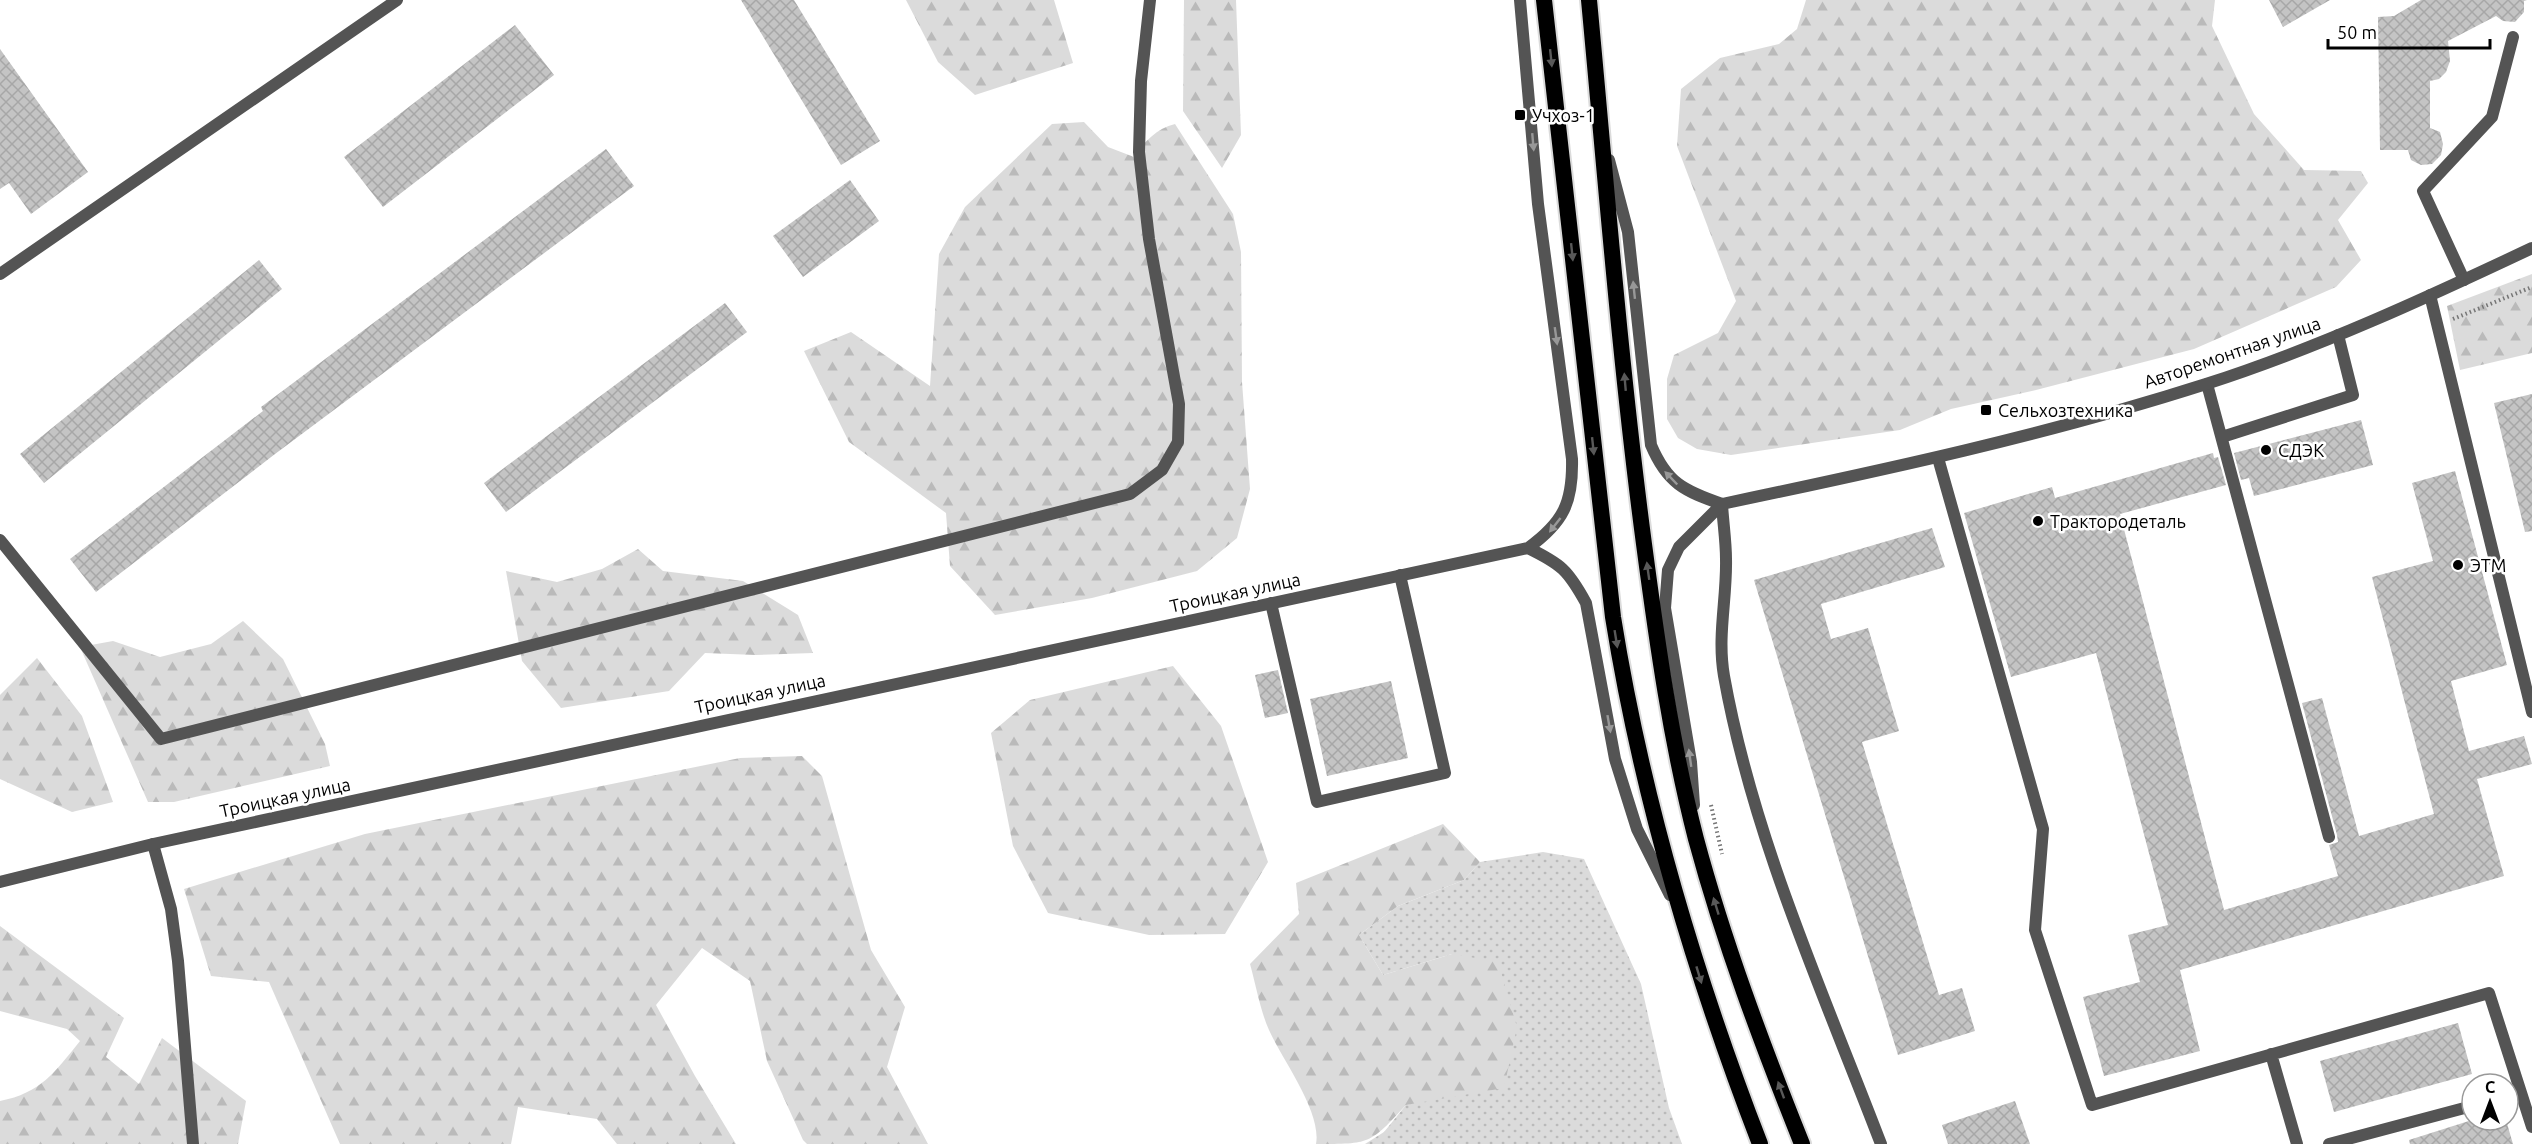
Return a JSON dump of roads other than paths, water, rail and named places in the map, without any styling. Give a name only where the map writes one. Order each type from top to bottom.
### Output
[{"type":"highway","points":[[1544,0],[1613,617],[1628,711],[1682,919],[1712,1015],[1760,1144]]},
{"type":"highway","points":[[1589,0],[1634,470],[1657,634],[1679,761],[1696,837],[1717,912],[1802,1144]]},
{"type":"street","points":[[0,274],[397,0]]},
{"type":"street","points":[[0,540],[161,739],[1130,494],[1162,470],[1178,442],[1179,405],[1149,239],[1139,152],[1141,81],[1150,0]]},
{"type":"street","points":[[1520,0],[1538,204],[1572,459],[1572,483],[1565,512],[1550,532],[1528,548],[1558,563],[1576,584],[1586,603],[1615,759],[1637,829],[1682,919]]},
{"type":"street","points":[[2464,280],[2423,191],[2492,117],[2513,37]]},
{"type":"street","points":[[1601,129],[1628,232],[1651,445],[1660,466],[1674,483],[1691,494],[1722,504]]},
{"type":"street","name":"Авторемонтная улица","points":[[1722,504],[1938,458],[2207,384],[2338,335],[2430,296],[2532,248]]},
{"type":"street","points":[[2430,296],[2435,326],[2532,712]]},
{"type":"street","points":[[2222,437],[2353,395],[2338,335]]},
{"type":"street","points":[[2207,384],[2329,837]]},
{"type":"street","points":[[1938,458],[2043,829],[2035,930],[2092,1105],[2489,993],[2532,1127]]},
{"type":"street","points":[[1696,837],[1691,762],[1665,608],[1668,570],[1679,547],[1722,504]]},
{"type":"street","points":[[1722,504],[1726,560],[1721,633],[1724,675],[1748,775],[1765,832],[1801,933],[1881,1144]]},
{"type":"street","name":"Троицкая улица","points":[[0,882],[153,844],[1528,548]]},
{"type":"street","points":[[1270,603],[1317,802],[1446,773],[1400,575]]},
{"type":"street","points":[[153,844],[171,909],[178,961],[193,1144]]},
{"type":"street","points":[[2271,1054],[2297,1144]]},
{"type":"street","points":[[2329,1144],[2460,1109]]},
{"type":"place","name":"Учхоз-1","points":[[1520,115]]},
{"type":"place","name":"Сельхозтехника","points":[[1986,410]]},
{"type":"place","name":"СДЭК","points":[[2266,450]]},
{"type":"place","name":"Трактородеталь","points":[[2038,521]]},
{"type":"place","name":"ЭТМ","points":[[2458,565]]}]
